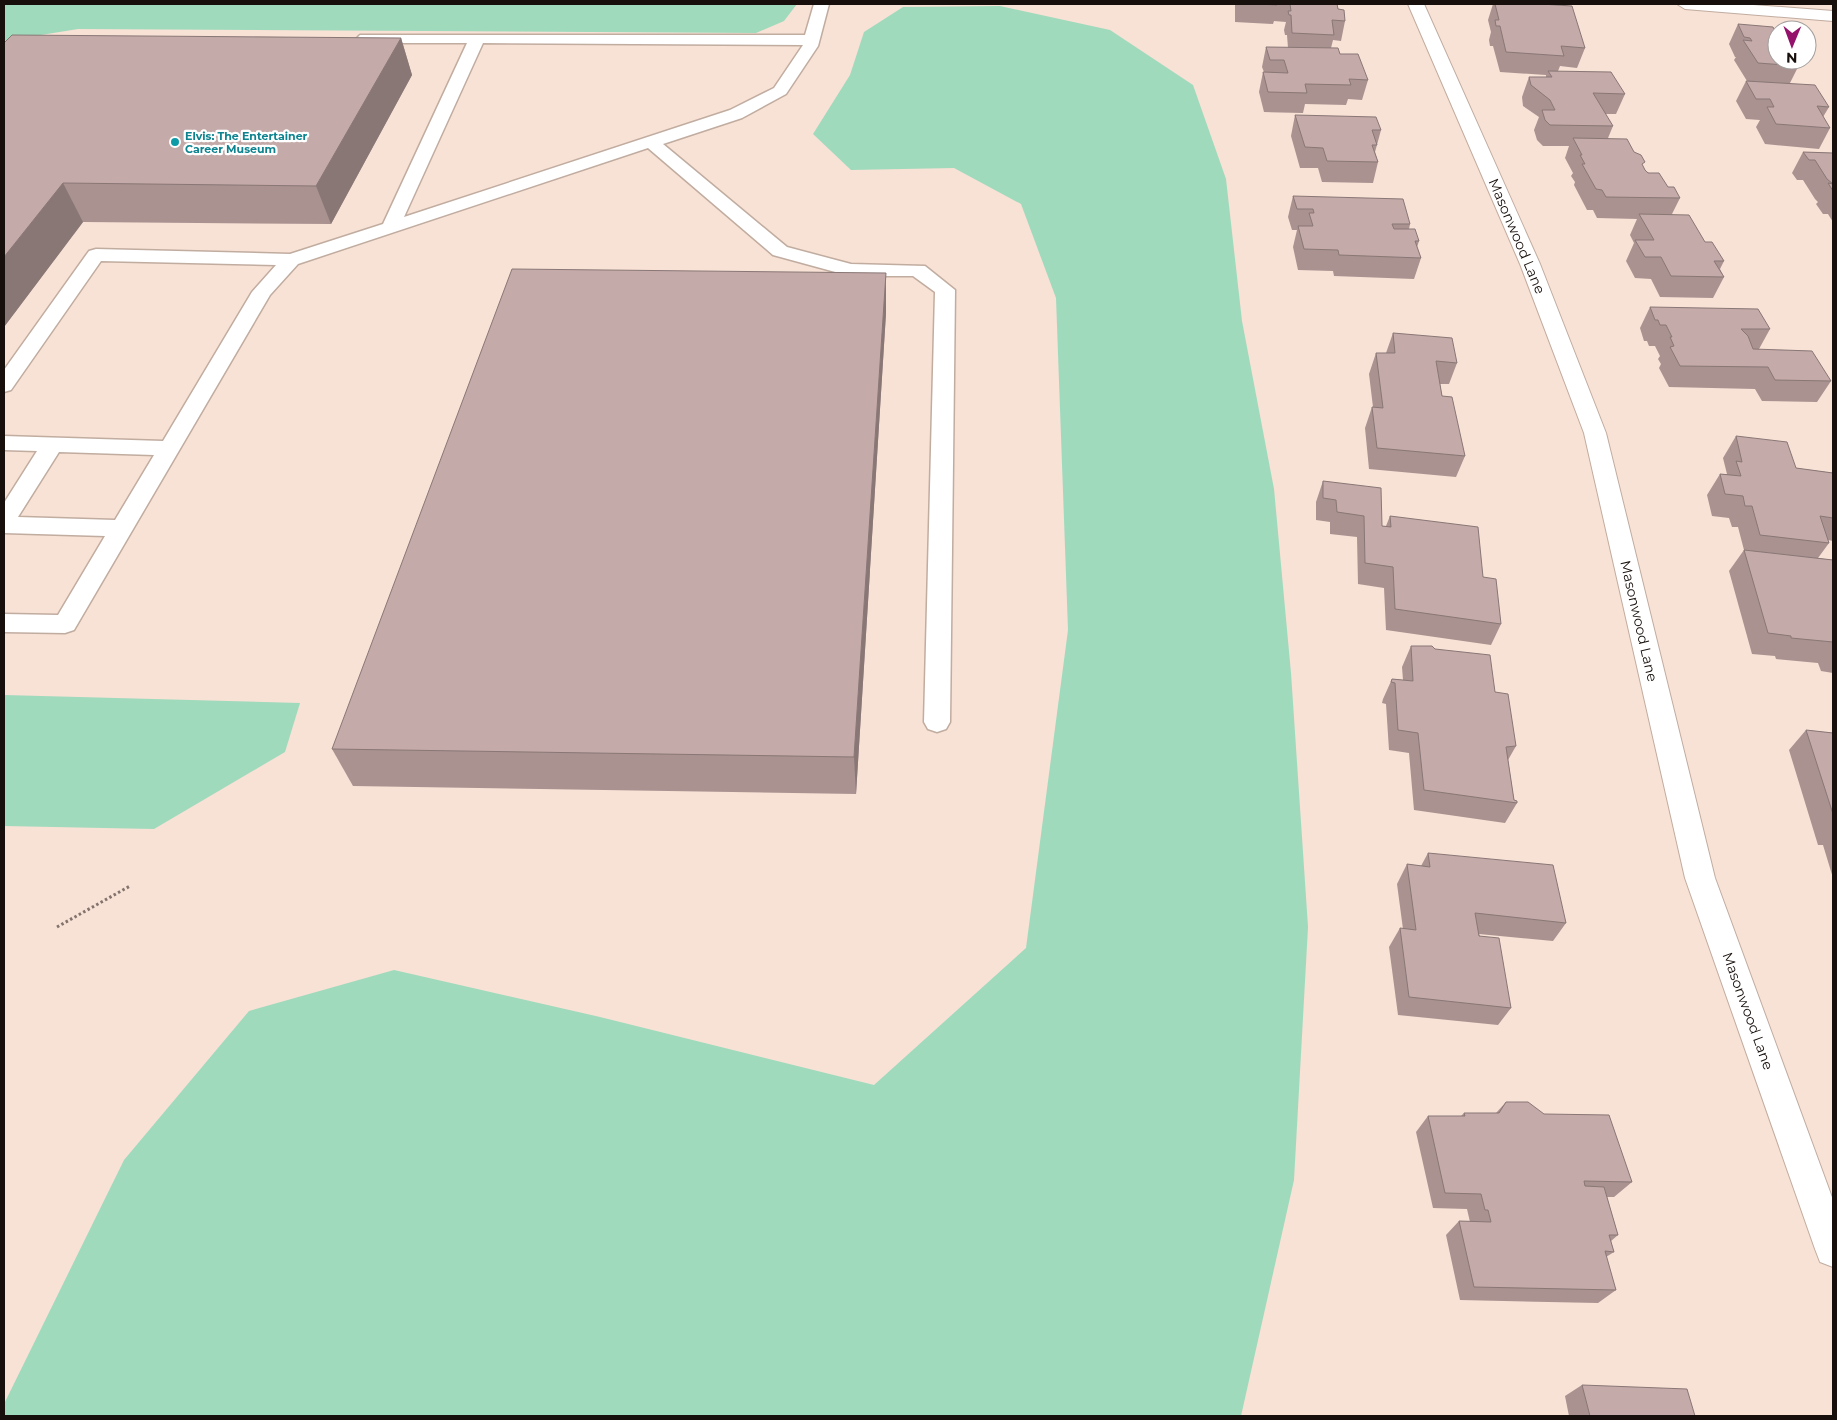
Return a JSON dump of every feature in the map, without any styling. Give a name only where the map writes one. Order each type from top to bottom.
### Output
[{"type":"street","name":"Masonwood Lane","points":[[1416,4],[1530,264],[1595,433],[1700,878],[1833,1249]]},
{"type":"street","points":[[1685,4],[1833,16]]},
{"type":"lane","points":[[4,385],[96,255],[291,260],[736,114],[780,92],[811,40],[821,4]]},
{"type":"lane","points":[[348,38],[811,40]]},
{"type":"lane","points":[[390,228],[477,39]]},
{"type":"lane","points":[[650,142],[780,251],[850,270],[918,270],[945,290],[936,722]]},
{"type":"lane","points":[[4,623],[65,624],[167,448],[262,292],[291,260]]},
{"type":"lane","points":[[4,443],[167,448]]},
{"type":"lane","points":[[4,521],[53,444]]},
{"type":"lane","points":[[4,526],[120,528]]},
{"type":"path","points":[[57,927],[130,886]]},
{"type":"green space","points":[[4,4],[797,4],[784,21],[756,33],[78,29],[4,41]]},
{"type":"green space","points":[[1000,6],[1110,30],[1193,85],[1226,179],[1242,321],[1274,489],[1291,673],[1308,927],[1294,1180],[1241,1416],[4,1416],[4,1404],[124,1160],[249,1011],[394,970],[600,1017],[874,1085],[1026,948],[1068,630],[1056,298],[1021,204],[954,168],[851,170],[813,134],[850,75],[864,32],[903,7]]},
{"type":"green space","points":[[4,695],[300,703],[285,752],[154,829],[4,826]]},
{"type":"building","points":[[1290,4],[1337,4],[1338,9],[1344,10],[1345,21],[1332,20],[1334,35],[1292,33],[1291,15],[1289,15],[1288,11],[1291,11]]},
{"type":"building","points":[[1495,4],[1572,6],[1585,48],[1561,46],[1564,56],[1506,52],[1500,26],[1496,26],[1495,20],[1499,20]]},
{"type":"building","points":[[1738,24],[1767,26],[1767,64],[1758,63],[1743,40],[1752,41],[1750,38],[1744,37]]},
{"type":"building","points":[[12,35],[401,38],[316,186],[63,183],[4,257],[4,43]]},
{"type":"building","points":[[1266,47],[1338,48],[1340,54],[1358,54],[1368,80],[1349,79],[1351,85],[1305,84],[1307,93],[1268,92],[1263,72],[1288,73],[1284,60],[1270,60]]},
{"type":"building","points":[[1548,71],[1611,72],[1625,94],[1593,93],[1613,126],[1550,125],[1545,120],[1542,110],[1555,110],[1550,100],[1531,85],[1529,77],[1552,77]]},
{"type":"building","points":[[1746,81],[1815,85],[1829,107],[1817,106],[1830,128],[1776,124],[1767,107],[1774,107],[1770,99],[1756,99]]},
{"type":"building","points":[[1295,115],[1376,117],[1381,130],[1372,130],[1377,145],[1372,145],[1378,162],[1327,161],[1323,148],[1305,147]]},
{"type":"building","points":[[1573,138],[1627,139],[1634,152],[1641,155],[1645,162],[1642,164],[1645,170],[1648,173],[1659,173],[1668,187],[1674,187],[1680,198],[1606,197],[1602,190],[1596,189],[1582,164],[1585,164]]},
{"type":"building","points":[[1803,152],[1833,153],[1833,184],[1827,179],[1815,160],[1809,160]]},
{"type":"building","points":[[1828,183],[1833,184],[1833,191]]},
{"type":"building","points":[[1293,196],[1403,199],[1410,224],[1392,224],[1394,229],[1415,229],[1419,241],[1415,241],[1421,258],[1339,255],[1338,250],[1304,249],[1298,226],[1313,226],[1309,213],[1314,213],[1313,209],[1297,209]]},
{"type":"building","points":[[1639,214],[1689,215],[1705,242],[1712,242],[1724,261],[1714,261],[1724,277],[1671,276],[1661,257],[1645,257],[1635,240],[1654,240]]},
{"type":"building","points":[[512,269],[886,273],[854,757],[332,749]]},
{"type":"building","points":[[1650,307],[1758,309],[1770,329],[1741,329],[1748,336],[1753,349],[1812,351],[1831,381],[1775,380],[1768,367],[1680,366],[1670,347],[1674,346],[1666,325],[1660,325],[1658,320],[1655,320]]},
{"type":"building","points":[[1393,333],[1452,338],[1457,363],[1436,361],[1442,396],[1452,397],[1465,456],[1377,448],[1372,407],[1383,408],[1376,353],[1395,353]]},
{"type":"building","points":[[1736,436],[1787,442],[1796,468],[1833,473],[1833,518],[1820,516],[1829,543],[1760,535],[1752,506],[1745,506],[1743,496],[1725,494],[1720,474],[1741,476],[1736,461],[1742,462]]},
{"type":"building","points":[[1323,481],[1381,488],[1382,526],[1391,527],[1390,516],[1478,527],[1483,577],[1496,579],[1501,624],[1395,609],[1393,567],[1365,563],[1364,516],[1337,512],[1336,500],[1323,498]]},
{"type":"building","points":[[1744,550],[1833,560],[1833,642],[1791,638],[1791,636],[1768,633]]},
{"type":"building","points":[[1411,646],[1432,646],[1435,649],[1490,655],[1495,692],[1508,694],[1516,746],[1506,747],[1514,800],[1517,803],[1424,790],[1418,733],[1398,730],[1395,683],[1391,682],[1392,679],[1413,681]]},
{"type":"building","points":[[1806,730],[1833,733],[1833,814]]},
{"type":"building","points":[[1428,853],[1553,865],[1566,923],[1475,913],[1479,936],[1499,938],[1511,1008],[1409,997],[1400,928],[1416,930],[1407,864],[1430,867]]},
{"type":"building","points":[[1506,1102],[1528,1102],[1544,1114],[1609,1115],[1632,1182],[1584,1181],[1585,1186],[1604,1187],[1618,1235],[1609,1235],[1614,1252],[1605,1251],[1616,1290],[1474,1287],[1459,1221],[1491,1222],[1488,1210],[1485,1210],[1481,1194],[1445,1193],[1428,1116],[1465,1116],[1464,1113],[1499,1113]]},
{"type":"building","points":[[1582,1385],[1687,1389],[1695,1416],[1590,1416]]},
{"type":"place","name":"Elvis: The Entertainer Career Museum","points":[[175,142]]}]
